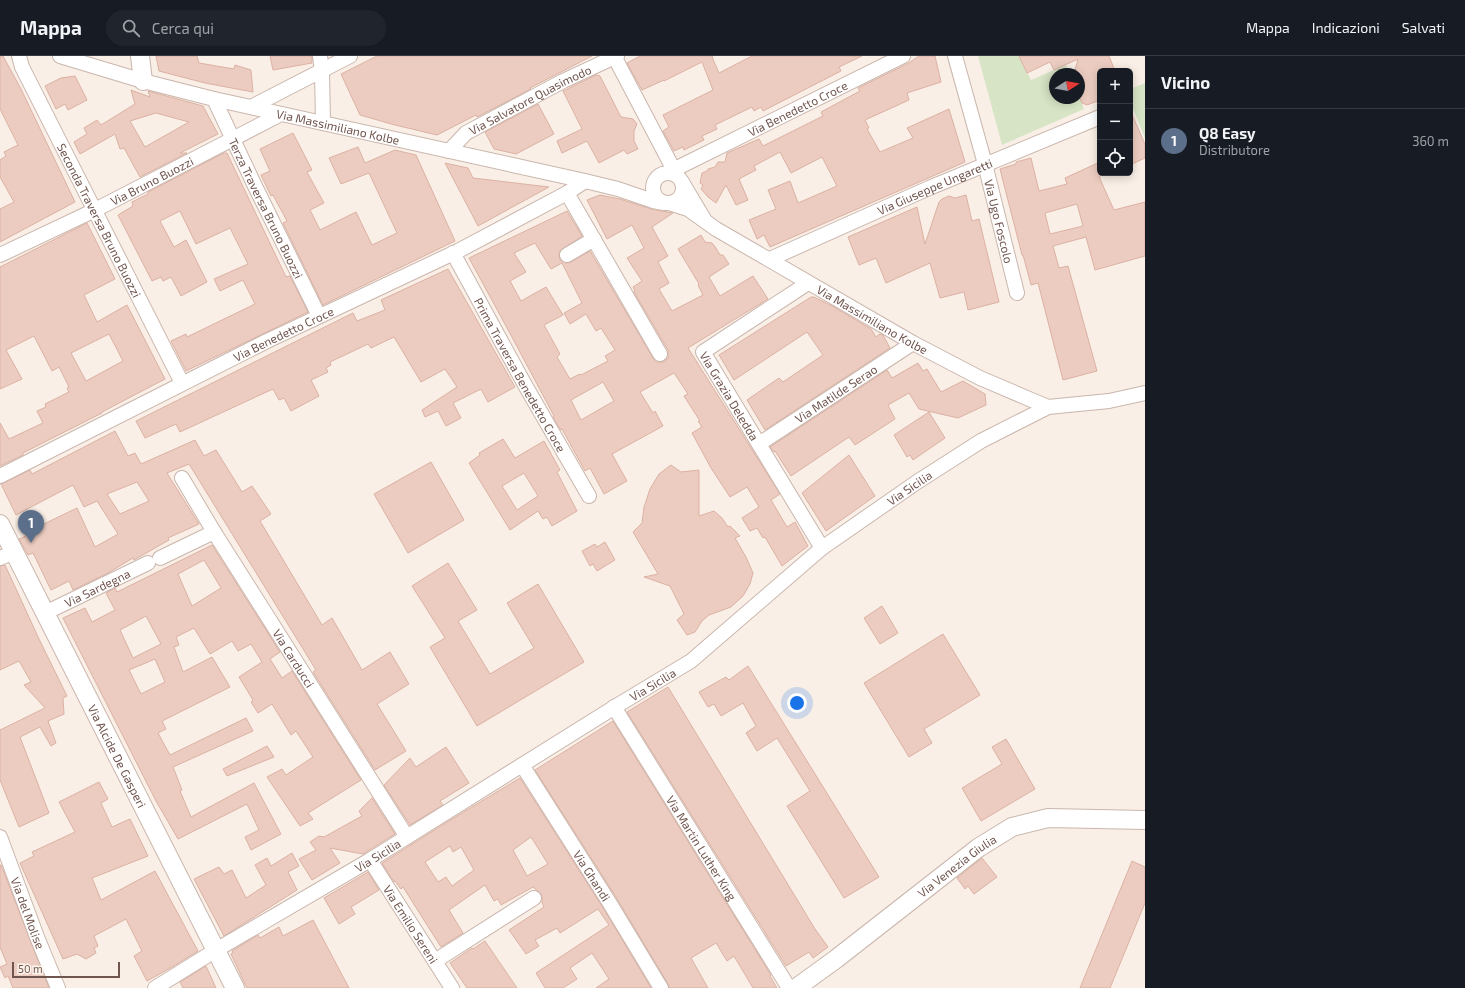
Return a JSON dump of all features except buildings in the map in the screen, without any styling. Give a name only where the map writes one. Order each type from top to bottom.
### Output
[{"type":"street","name":"Seconda Traversa Bruno Buozzi","points":[[19,56],[22,67],[182,383]]},
{"type":"street","name":"Via Massimiliano Kolbe","points":[[60,56],[143,81],[214,99],[585,181],[618,189],[653,201],[688,209],[716,229],[913,343],[980,378],[1048,407]]},
{"type":"street","points":[[140,56],[143,81]]},
{"type":"street","points":[[320,56],[322,71],[322,123]]},
{"type":"street","points":[[251,107],[350,56]]},
{"type":"street","points":[[615,56],[677,175],[684,191],[682,196],[678,200],[666,203],[659,200],[654,192],[653,186],[657,178]]},
{"type":"street","name":"Via Salvatore Quasimodo","points":[[449,151],[466,133],[563,81],[615,56]]},
{"type":"street","name":"Via Benedetto Croce","points":[[677,175],[692,161],[903,56]]},
{"type":"street","name":"Via Ugo Foscolo","points":[[955,56],[985,164],[1017,293]]},
{"type":"street","name":"Terza Traversa Bruno Buozzi","points":[[214,99],[319,316]]},
{"type":"street","name":"Via Bruno Buozzi","points":[[0,255],[95,210],[281,114]]},
{"type":"street","name":"Via Giuseppe Ungaretti","points":[[770,259],[985,164],[1097,118]]},
{"type":"street","name":"Via Massimiliano Kolbe","points":[[618,189],[632,189],[646,185],[666,173],[677,175],[704,220]]},
{"type":"street","name":"Via Benedetto Croce","points":[[0,476],[182,383],[453,253],[567,193],[585,181]]},
{"type":"street","points":[[567,193],[660,354]]},
{"type":"street","points":[[566,255],[594,240]]},
{"type":"street","name":"Prima Traversa Benedetto Croce","points":[[453,253],[525,385],[589,496]]},
{"type":"street","name":"Via Grazia Deledda","points":[[808,283],[703,352],[822,548]]},
{"type":"street","name":"Via Matilde Serao","points":[[759,444],[913,343]]},
{"type":"street","name":"Via Sicilia","points":[[155,988],[216,950],[370,860],[614,707],[691,662],[822,548],[916,482],[981,441],[1048,407],[1108,402],[1145,393]]},
{"type":"street","name":"Via Carducci","points":[[182,478],[214,532],[407,836]]},
{"type":"street","name":"Via Alcide De Gasperi","points":[[0,524],[7,555],[45,614],[235,988]]},
{"type":"street","name":"Via Sardegna","points":[[45,614],[214,532]]},
{"type":"street","name":"Via Martin Luther King","points":[[614,707],[789,988]]},
{"type":"street","name":"Via Ghandi","points":[[522,765],[609,902],[661,988]]},
{"type":"street","name":"Via Venezia Giulia","points":[[796,988],[836,959],[978,848],[1012,827],[1048,818],[1145,820]]},
{"type":"street","name":"Via del Molise","points":[[0,837],[37,937],[58,988]]},
{"type":"street","name":"Via Emilio Sereni","points":[[370,860],[452,988]]},
{"type":"street","points":[[435,961],[534,898]]},
{"type":"green space","points":[[978,56],[1019,56],[1031,80],[1049,72],[1049,104],[1082,104],[1084,109],[1002,145]]},
{"type":"green space","points":[[1066,65],[1067,68],[1059,68]]},
{"type":"green space","points":[[1145,83],[1145,138],[1133,108],[1133,88]]},
{"type":"place","name":"Q8 Easy","points":[[31,543]]}]
